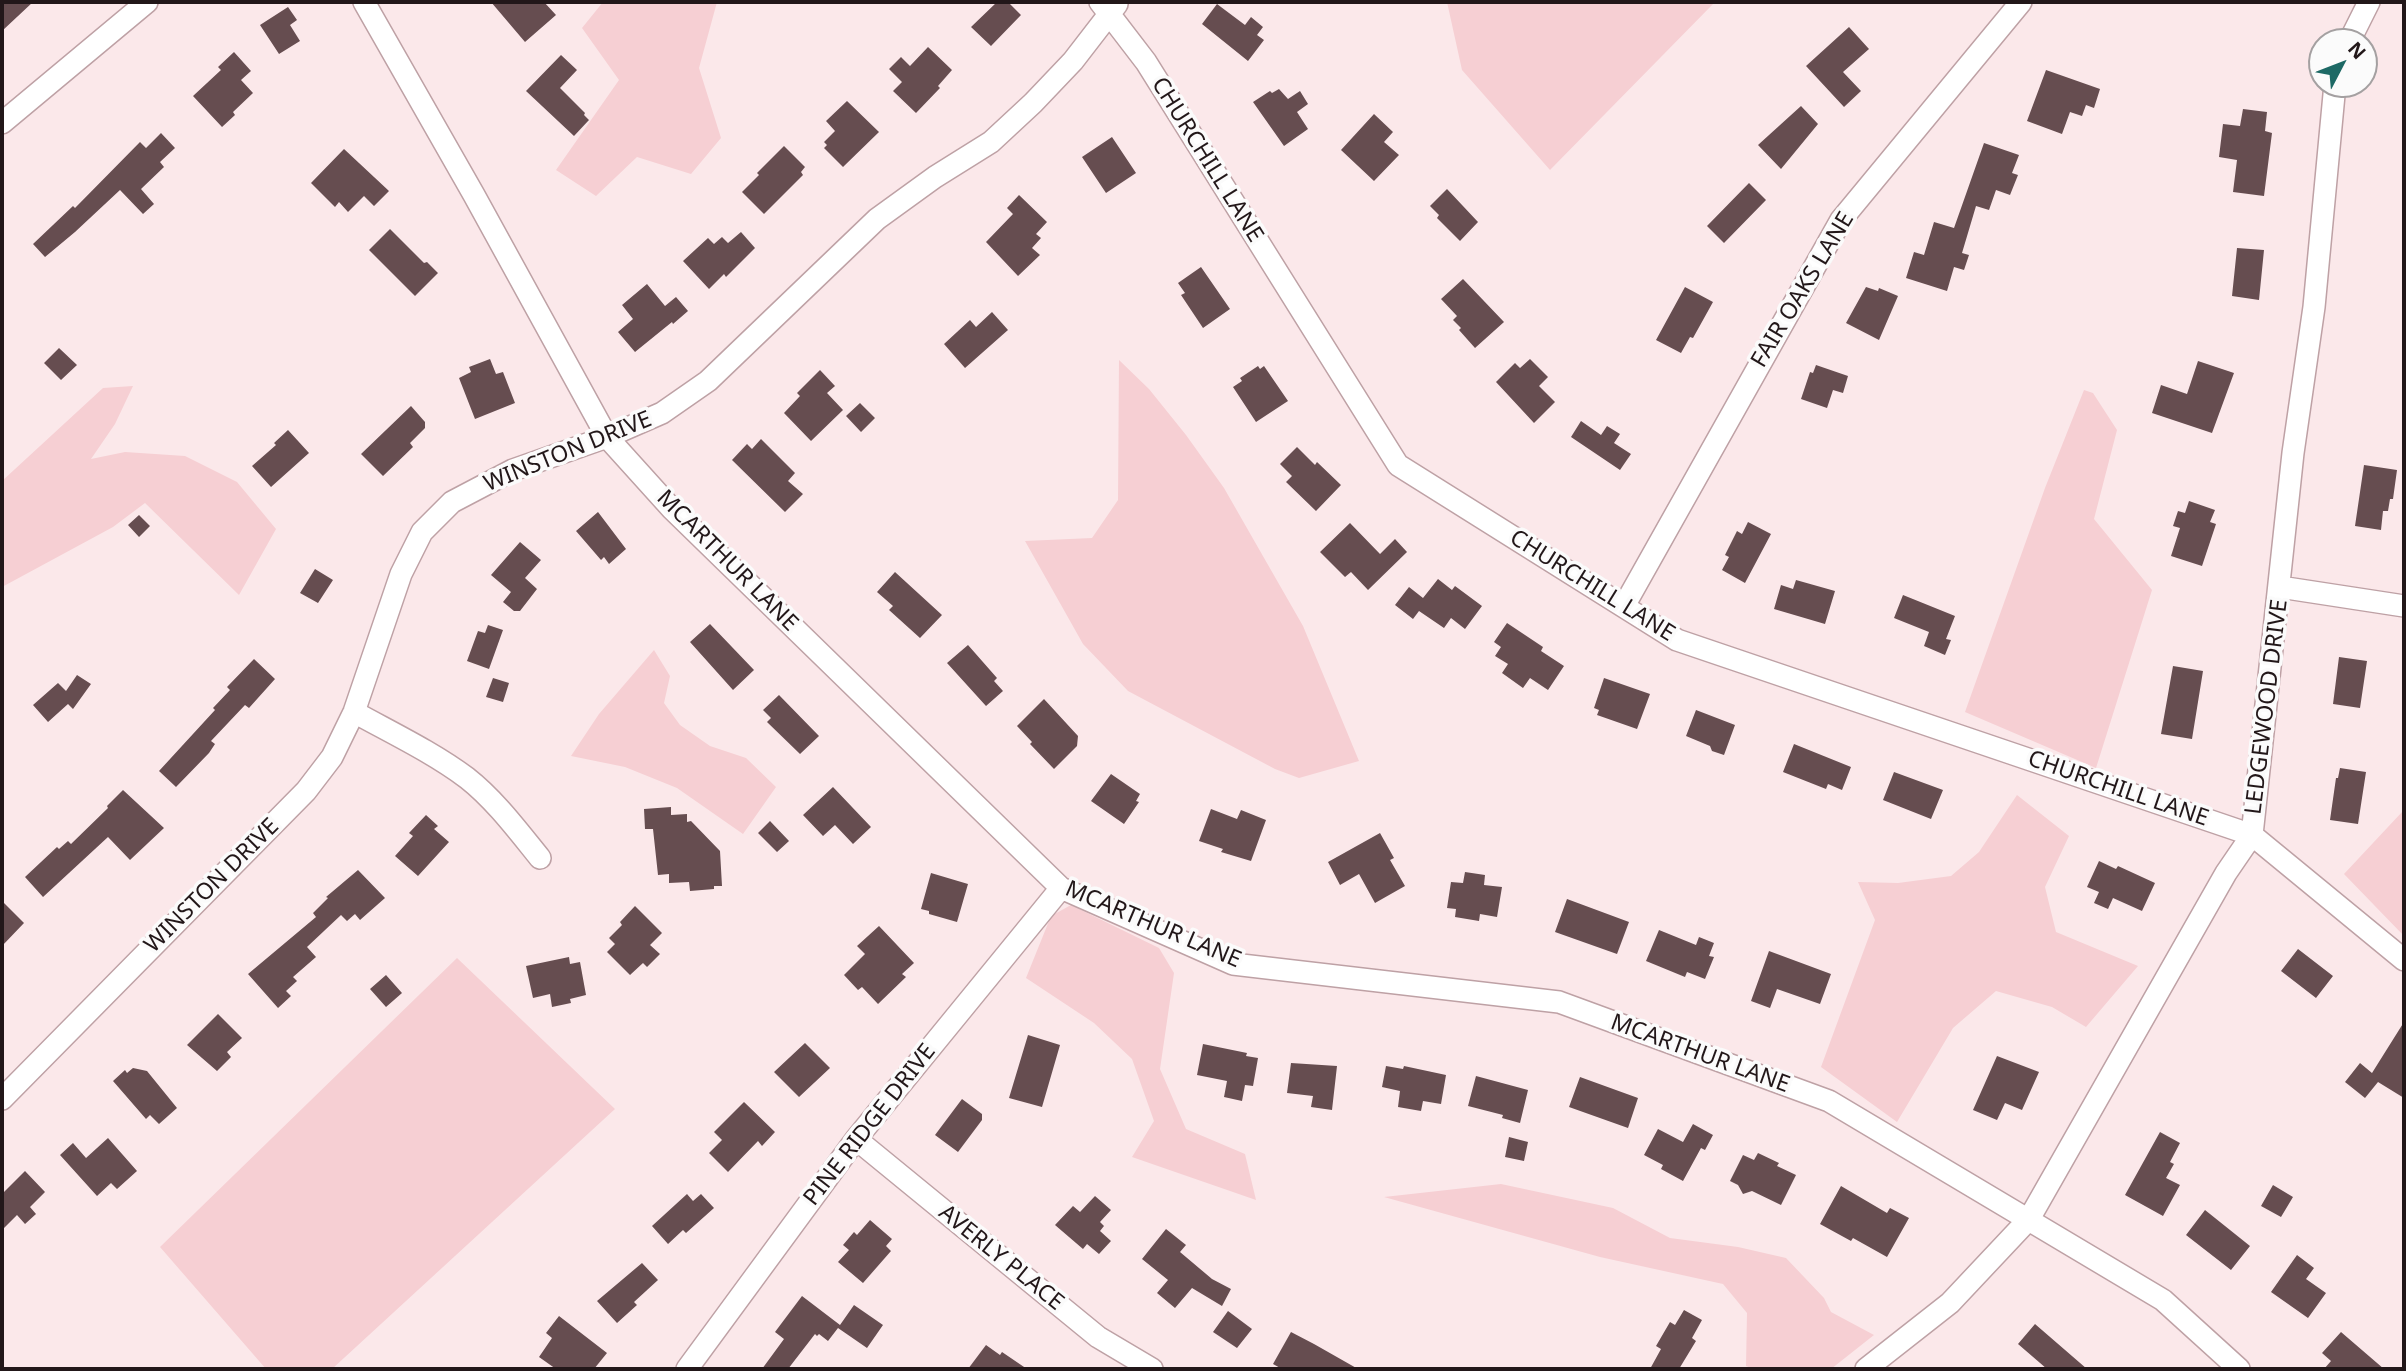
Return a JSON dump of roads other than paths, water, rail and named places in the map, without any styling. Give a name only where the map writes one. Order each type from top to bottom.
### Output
[{"type":"street","points":[[2,122],[147,2]]},
{"type":"street","name":"MCARTHUR LANE","points":[[364,2],[607,437],[672,509],[1061,888],[1233,964],[1559,1002],[1829,1101],[2163,1300],[2239,1369]]},
{"type":"street","name":"FAIR OAKS LANE","points":[[1624,606],[1841,220],[2021,2]]},
{"type":"street","points":[[2356,28],[2369,2]]},
{"type":"street","name":"WINSTON DRIVE","points":[[2,1098],[306,791],[332,757],[354,712],[401,574],[422,532],[452,502],[500,476],[607,437],[662,413],[708,381],[877,219],[999,134],[1033,103],[1073,61],[1110,5]]},
{"type":"street","name":"CHURCHILL LANE","points":[[1110,5],[1398,465],[1677,640],[2252,835],[2404,960]]},
{"type":"street","name":"LEDGEWOOD DRIVE","points":[[1866,1369],[1950,1303],[2029,1219],[2226,873],[2252,835],[2294,453],[2314,307],[2334,98]]},
{"type":"street","points":[[2280,587],[2404,606]]},
{"type":"street","points":[[354,712],[425,750],[469,780],[540,858]]},
{"type":"street","name":"PINE RIDGE DRIVE","points":[[687,1369],[856,1139],[1061,888]]},
{"type":"street","name":"AVERLY PLACE","points":[[856,1139],[1098,1337],[1152,1369]]}]
